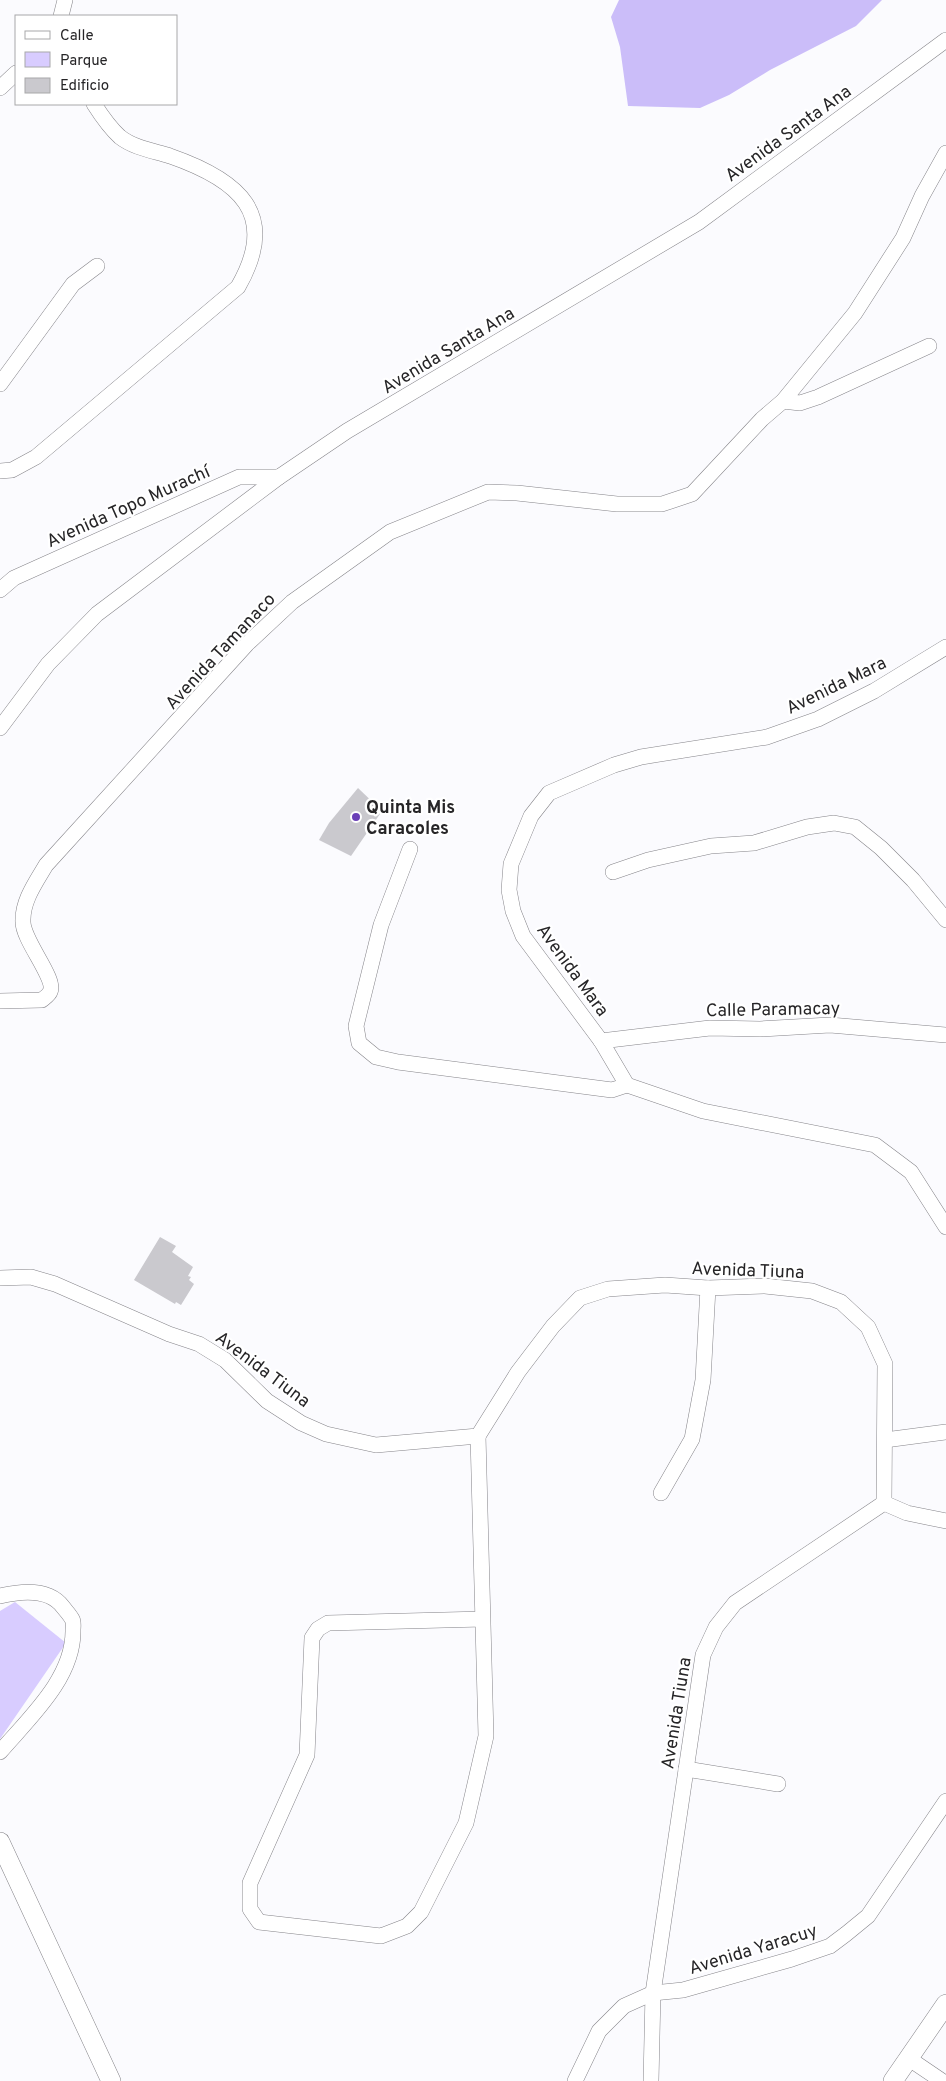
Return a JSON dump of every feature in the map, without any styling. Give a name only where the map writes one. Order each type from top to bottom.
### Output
[{"type":"street","points":[[61,15],[65,0]]},
{"type":"street","name":"Avenida Santa Ana","points":[[0,728],[48,664],[98,614],[278,476],[348,431],[698,222],[946,40]]},
{"type":"street","points":[[0,88],[15,74]]},
{"type":"street","points":[[0,471],[12,470],[36,457],[238,287],[250,267],[255,246],[256,223],[230,185],[199,168],[138,146],[121,137],[95,105]]},
{"type":"street","name":"Avenida Tamanaco","points":[[0,1001],[42,1000],[50,992],[52,982],[28,942],[23,921],[29,894],[46,865],[247,644],[292,602],[390,532],[488,492],[517,492],[617,504],[662,504],[692,494],[762,419],[783,401],[855,313],[903,238],[922,196],[946,153]]},
{"type":"street","points":[[0,384],[72,284],[98,266]]},
{"type":"street","points":[[783,401],[800,402],[818,397],[929,346]]},
{"type":"street","name":"Avenida Topo Murachí","points":[[0,590],[14,578],[239,477],[278,476]]},
{"type":"street","name":"Avenida Mara","points":[[627,1085],[601,1041],[523,936],[513,911],[509,890],[511,864],[519,840],[531,816],[549,793],[582,778],[641,757],[767,738],[818,719],[874,691],[946,647]]},
{"type":"street","points":[[613,872],[648,860],[711,846],[754,843],[807,827],[834,823],[855,827],[881,848],[913,880],[946,920]]},
{"type":"street","points":[[410,849],[380,926],[356,1026],[359,1043],[376,1057],[398,1062],[612,1090],[627,1085],[703,1111],[875,1145],[911,1172],[941,1208],[946,1227]]},
{"type":"street","name":"Calle Paramacay","points":[[601,1041],[710,1028],[760,1029],[830,1025],[946,1035]]},
{"type":"street","name":"Avenida Tiuna","points":[[0,1278],[31,1277],[55,1284],[169,1334],[199,1344],[225,1360],[268,1401],[301,1423],[326,1434],[349,1441],[376,1445],[478,1436],[518,1372],[553,1326],[580,1298],[608,1289],[665,1285],[708,1288],[765,1286],[812,1291],[841,1302],[868,1327],[885,1364],[884,1503],[735,1603],[716,1627],[703,1655],[653,1993],[651,2081]]},
{"type":"street","points":[[661,1493],[692,1439],[703,1380],[708,1288]]},
{"type":"street","points":[[885,1440],[946,1432]]},
{"type":"street","points":[[478,1436],[483,1619],[486,1736],[466,1823],[421,1912],[407,1926],[381,1936],[259,1922],[250,1909],[250,1883],[307,1756],[312,1638],[318,1629],[328,1623],[483,1619]]},
{"type":"street","points":[[884,1503],[908,1513],[946,1521]]},
{"type":"street","points":[[0,1596],[20,1592],[46,1594],[59,1602],[73,1621],[74,1644],[66,1666],[43,1701],[0,1752]]},
{"type":"street","points":[[686,1769],[778,1784]]},
{"type":"street","name":"Avenida Yaracuy","points":[[575,2081],[599,2031],[624,2006],[653,1993],[683,1990],[830,1946],[868,1916],[946,1801]]},
{"type":"street","points":[[2,1854],[111,2081]]},
{"type":"street","points":[[893,2081],[946,2004]]},
{"type":"street","points":[[908,2058],[942,2081]]},
{"type":"green space","points":[[15,1602],[66,1643],[0,1739],[0,1611]]},
{"type":"shaded area","points":[[619,0],[882,0],[856,26],[770,70],[729,95],[700,108],[628,106],[620,47],[611,17]]},
{"type":"building","name":"Quinta Mis Caracoles","points":[[358,788],[382,811],[351,856],[319,840],[329,823]]},
{"type":"building","points":[[160,1237],[176,1246],[172,1252],[193,1267],[188,1276],[191,1277],[189,1280],[194,1284],[181,1305],[176,1302],[175,1304],[134,1280]]},
{"type":"place","name":"Quinta Mis Caracoles","points":[[356,817]]}]
